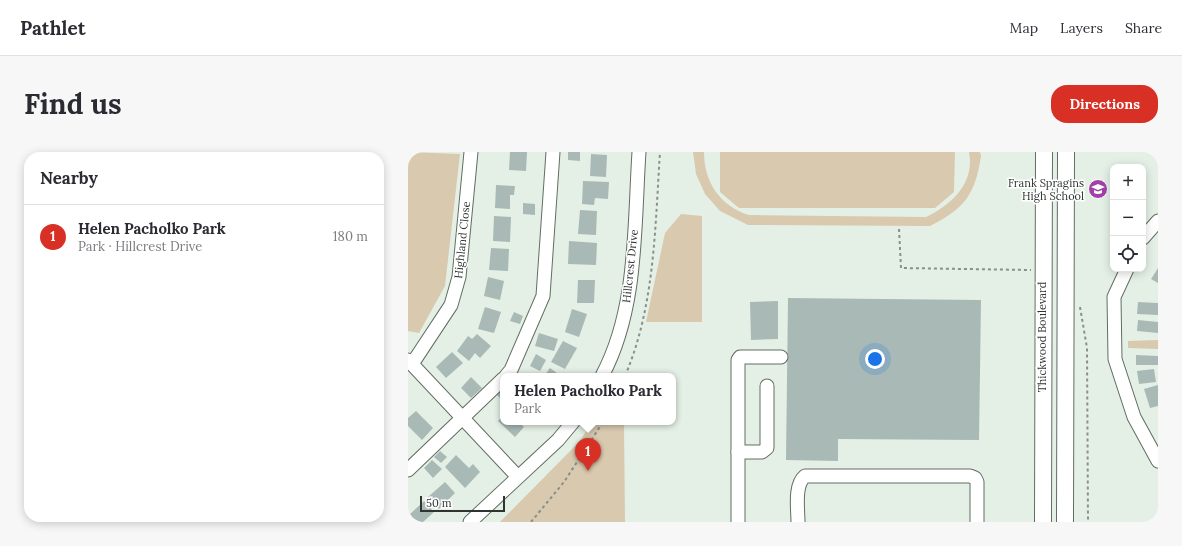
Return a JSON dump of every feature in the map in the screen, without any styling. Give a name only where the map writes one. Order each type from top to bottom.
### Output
[{"type":"main road","name":"Thickwood Boulevard","points":[[1043,522],[1042,270],[1044,152]]},
{"type":"main road","points":[[1065,522],[1066,152]]},
{"type":"main road","points":[[1066,497],[1074,522]]},
{"type":"street","name":"Highland Close","points":[[471,152],[459,277],[451,305],[410,362],[517,476]]},
{"type":"street","points":[[508,373],[543,296],[553,152]]},
{"type":"street","name":"Hillcrest Drive","points":[[603,373],[615,344],[628,296],[639,152]]},
{"type":"street","points":[[1145,236],[1158,221]]},
{"type":"street","points":[[1126,272],[1114,297],[1115,359],[1134,417],[1158,461]]},
{"type":"street","points":[[738,522],[738,360],[740,357],[780,357]]},
{"type":"street","points":[[408,470],[500,382]]},
{"type":"street","points":[[738,452],[762,452],[767,448],[767,386]]},
{"type":"street","points":[[470,522],[517,476],[558,440],[570,425]]},
{"type":"street","points":[[798,522],[799,486],[801,480],[805,476],[970,476],[975,478],[977,482],[977,522]]},
{"type":"path","points":[[626,373],[643,326],[648,294],[660,152]]},
{"type":"path","points":[[899,229],[900,268],[1042,270]]},
{"type":"path","points":[[1080,303],[1087,348],[1088,522]]},
{"type":"path","points":[[531,522],[564,482],[601,425]]},
{"type":"shaded area","points":[[408,152],[460,154],[445,286],[419,333],[408,331]]},
{"type":"shaded area","points":[[693,152],[704,152],[707,173],[711,183],[722,199],[730,206],[749,215],[926,217],[952,200],[965,183],[970,163],[969,152],[980,152],[981,156],[975,181],[966,199],[952,213],[930,226],[748,225],[720,211],[705,194],[696,174]]},
{"type":"shaded area","points":[[720,152],[955,152],[954,192],[935,208],[739,208],[720,192]]},
{"type":"shaded area","points":[[681,214],[702,216],[702,322],[646,322],[665,233]]},
{"type":"shaded area","points":[[1158,340],[1158,349],[1128,348],[1128,341]]},
{"type":"shaded area","points":[[590,425],[624,425],[625,522],[500,522],[580,441]]},
{"type":"building","points":[[510,152],[527,152],[526,171],[509,170]]},
{"type":"building","points":[[568,152],[580,152],[580,161],[568,160]]},
{"type":"building","points":[[591,154],[607,155],[606,177],[590,176]]},
{"type":"building","points":[[583,181],[609,182],[608,199],[595,198],[594,205],[582,204]]},
{"type":"building","points":[[496,185],[515,186],[514,195],[510,195],[510,209],[495,208]]},
{"type":"building","points":[[523,203],[535,204],[535,215],[523,214]]},
{"type":"building","points":[[580,210],[597,211],[596,235],[578,234]]},
{"type":"building","points":[[494,216],[511,217],[510,242],[493,241]]},
{"type":"building","points":[[569,241],[597,243],[596,265],[568,264]]},
{"type":"building","points":[[491,248],[509,249],[508,271],[489,270]]},
{"type":"building","points":[[1158,268],[1158,283],[1151,279]]},
{"type":"building","points":[[488,277],[504,281],[500,300],[484,296]]},
{"type":"building","points":[[578,280],[595,280],[594,303],[577,303]]},
{"type":"building","points":[[788,298],[981,300],[979,440],[838,439],[838,461],[786,460]]},
{"type":"building","points":[[778,301],[778,339],[751,340],[750,302]]},
{"type":"building","points":[[1138,302],[1158,303],[1158,315],[1137,314]]},
{"type":"building","points":[[485,307],[501,312],[494,333],[478,329]]},
{"type":"building","points":[[572,309],[587,314],[579,337],[565,332]]},
{"type":"building","points":[[514,312],[523,316],[520,324],[510,321]]},
{"type":"building","points":[[1138,320],[1158,322],[1158,333],[1137,331]]},
{"type":"building","points":[[539,333],[558,339],[554,351],[535,346]]},
{"type":"building","points":[[477,334],[491,346],[480,358],[475,353],[469,361],[457,351],[468,336],[472,339]]},
{"type":"building","points":[[563,341],[577,348],[565,369],[551,362]]},
{"type":"building","points":[[452,352],[463,363],[446,378],[436,367]]},
{"type":"building","points":[[536,354],[546,360],[540,371],[530,366]]},
{"type":"building","points":[[1136,355],[1158,356],[1158,365],[1136,365]]},
{"type":"building","points":[[550,368],[557,373],[546,373]]},
{"type":"building","points":[[1154,369],[1156,382],[1139,384],[1137,371]]},
{"type":"building","points":[[471,377],[482,388],[471,398],[461,388]]},
{"type":"building","points":[[1158,385],[1158,406],[1150,408],[1144,389]]},
{"type":"building","points":[[416,411],[433,428],[422,440],[408,426],[408,418]]},
{"type":"building","points":[[502,425],[522,425],[524,427],[515,437]]},
{"type":"building","points":[[440,451],[447,457],[441,463],[434,457]]},
{"type":"building","points":[[456,455],[469,468],[473,464],[480,472],[465,488],[445,467]]},
{"type":"building","points":[[432,460],[442,469],[433,478],[424,468]]},
{"type":"building","points":[[445,482],[455,493],[439,509],[428,497]]},
{"type":"building","points":[[424,501],[434,512],[423,522],[413,522],[408,516]]},
{"type":"place","name":"Frank Spragins High School","points":[[1098,189]]},
{"type":"place","name":"Helen Pacholko Park","points":[[588,471]]}]
